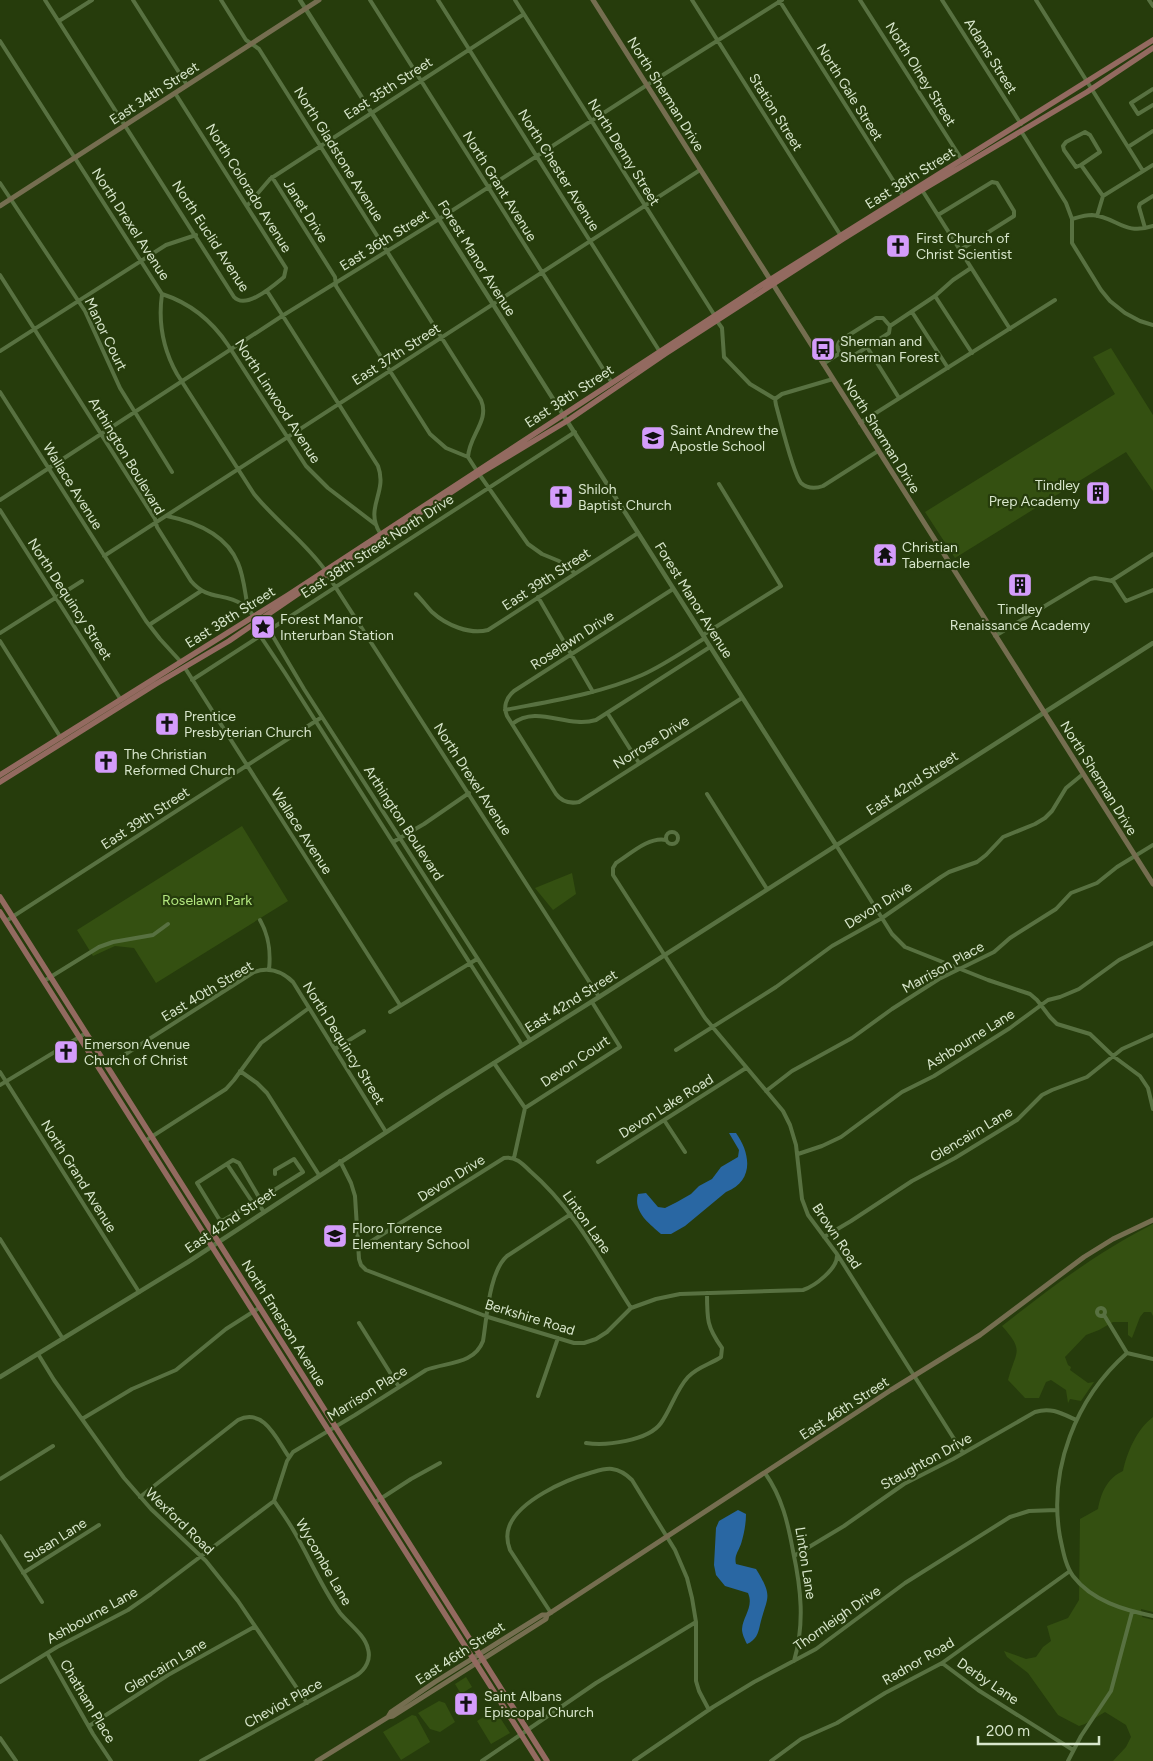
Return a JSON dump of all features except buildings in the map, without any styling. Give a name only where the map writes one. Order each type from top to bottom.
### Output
[{"type":"main road","name":"East 34th Street","points":[[0,206],[319,0]]},
{"type":"main road","name":"North Sherman Drive","points":[[593,0],[1153,884]]},
{"type":"main road","name":"East 38th Street","points":[[771,282],[1021,128],[1087,82],[1153,40]]},
{"type":"main road","name":"East 38th Street","points":[[326,572],[380,533],[566,418],[903,196],[962,160],[1092,89],[1153,48]]},
{"type":"main road","name":"East 38th Street","points":[[566,418],[612,383],[716,318]]},
{"type":"main road","name":"East 38th Street","points":[[1,774],[256,620],[478,473]]},
{"type":"main road","name":"East 38th Street","points":[[0,782],[141,694],[183,665]]},
{"type":"main road","name":"North Emerson Avenue","points":[[0,897],[547,1761]]},
{"type":"main road","name":"North Emerson Avenue","points":[[0,912],[538,1761]]},
{"type":"main road","name":"East 46th Street","points":[[388,1717],[391,1712],[479,1654],[542,1615],[549,1614],[980,1335],[1084,1257],[1153,1220]]},
{"type":"main road","name":"East 46th Street","points":[[317,1761],[483,1660],[546,1620],[549,1614]]},
{"type":"street","name":"North Euclid Avenue","points":[[45,0],[236,299],[240,302],[246,301],[266,291],[377,464],[380,471],[381,485],[374,509],[375,524]]},
{"type":"street","points":[[59,21],[92,0]]},
{"type":"street","points":[[133,0],[187,85]]},
{"type":"street","name":"North Gladstone Avenue","points":[[221,0],[246,39],[259,49],[481,400],[483,420],[470,442],[468,457]]},
{"type":"street","name":"Forest Manor Avenue","points":[[300,0],[892,934],[905,947],[988,980],[1027,992],[1035,998],[1057,1024],[1088,1033],[1113,1056],[1144,1080],[1150,1092],[1153,1109]]},
{"type":"street","name":"North Grant Avenue","points":[[370,0],[612,383]]},
{"type":"street","name":"North Chester Avenue","points":[[438,0],[660,352]]},
{"type":"street","name":"North Denny Street","points":[[515,0],[722,328],[724,357],[750,384],[775,399]]},
{"type":"street","name":"Station Street","points":[[692,0],[841,236]]},
{"type":"street","name":"East 36th Street","points":[[0,500],[282,316],[488,188],[780,0]]},
{"type":"street","name":"North Gale Street","points":[[780,0],[903,196]]},
{"type":"street","name":"North Olney Street","points":[[860,0],[962,160]]},
{"type":"street","name":"Adams Street","points":[[942,0],[1062,196],[1072,218]]},
{"type":"street","points":[[1036,0],[1143,171]]},
{"type":"street","points":[[1149,0],[1153,6]]},
{"type":"street","name":"East 35th Street","points":[[247,206],[265,182],[272,177],[524,14]]},
{"type":"street","name":"North Drexel Avenue","points":[[0,41],[162,294],[160,319],[164,343],[170,360],[182,381],[238,469],[264,505],[306,548],[336,586],[599,997]]},
{"type":"street","points":[[1153,89],[1131,103],[1138,114],[1153,105]]},
{"type":"street","name":"North Colorado Avenue","points":[[175,93],[286,270],[284,278],[266,291]]},
{"type":"street","points":[[1128,147],[1153,131]]},
{"type":"street","points":[[1085,132],[1090,135],[1100,152],[1082,165],[1074,166],[1063,146],[1066,142],[1085,132]]},
{"type":"street","points":[[1082,165],[1103,196]]},
{"type":"street","points":[[1097,216],[1103,196],[1153,165]]},
{"type":"street","name":"East 37th Street","points":[[104,556],[700,170]]},
{"type":"street","name":"Janet Drive","points":[[272,177],[335,277],[336,283]]},
{"type":"street","points":[[938,215],[992,182],[997,183],[1015,215],[960,250]]},
{"type":"street","name":"Manor Court","points":[[0,183],[79,302],[94,328],[111,369],[134,413],[172,472]]},
{"type":"street","points":[[922,190],[1010,329]]},
{"type":"street","points":[[1145,228],[1139,207],[1140,204],[1153,196]]},
{"type":"street","points":[[1153,226],[1134,230],[1097,216],[1090,215],[1072,218],[1072,243],[1104,294],[1119,309],[1133,318],[1153,325]]},
{"type":"street","points":[[0,352],[170,243],[196,235]]},
{"type":"street","points":[[890,326],[972,268]]},
{"type":"street","name":"Arthington Boulevard","points":[[0,275],[102,434],[156,523],[156,526],[190,579],[202,591]]},
{"type":"street","points":[[336,283],[434,439],[446,448],[468,457],[488,488],[530,545],[575,573]]},
{"type":"street","name":"North Linwood Avenue","points":[[162,294],[180,301],[200,314],[216,330],[231,350],[300,458],[318,479],[375,524]]},
{"type":"street","points":[[935,296],[972,353]]},
{"type":"street","points":[[860,423],[1055,300]]},
{"type":"street","points":[[912,312],[948,368]]},
{"type":"street","points":[[876,318],[885,319],[890,326],[889,333],[867,347],[850,358],[843,357],[837,350],[839,342],[876,318]]},
{"type":"street","points":[[867,347],[899,398]]},
{"type":"street","points":[[823,364],[840,353]]},
{"type":"street","points":[[833,379],[782,394],[775,399],[796,474],[804,485],[814,488],[823,486],[878,451]]},
{"type":"street","name":"Wallace Avenue","points":[[0,392],[149,625],[183,665],[400,1005]]},
{"type":"street","name":"East 38th Street North Drive","points":[[192,680],[575,432]]},
{"type":"street","points":[[710,647],[608,714],[592,721],[579,723],[531,715],[518,719],[512,724],[505,710],[593,692],[628,681],[657,668],[781,586],[719,484]]},
{"type":"street","name":"North Dequincy Street","points":[[0,510],[122,700]]},
{"type":"street","points":[[167,516],[199,525],[224,542],[238,564],[248,608]]},
{"type":"street","points":[[375,524],[380,533]]},
{"type":"street","name":"East 39th Street","points":[[416,594],[438,617],[464,629],[478,632],[488,630],[638,533]]},
{"type":"street","points":[[1111,581],[1153,554]]},
{"type":"street","points":[[996,636],[1090,579],[1095,578],[1114,582],[1126,601],[1153,590]]},
{"type":"street","points":[[0,633],[82,582]]},
{"type":"street","name":"Roselawn Drive","points":[[505,710],[507,699],[514,691],[674,589]]},
{"type":"street","points":[[149,625],[202,591],[212,596],[235,600],[248,608]]},
{"type":"street","points":[[538,597],[593,692]]},
{"type":"street","name":"Arthington Boulevard","points":[[248,608],[256,620],[263,623],[530,1040]]},
{"type":"street","name":"Arthington Boulevard","points":[[256,620],[255,628],[260,636],[522,1045]]},
{"type":"street","points":[[0,641],[61,738]]},
{"type":"street","name":"East 42nd Street","points":[[0,1377],[212,1246],[340,1161],[1153,643]]},
{"type":"street","name":"Norrose Drive","points":[[512,724],[556,795],[563,801],[571,803],[580,801],[742,698]]},
{"type":"street","points":[[608,714],[639,763]]},
{"type":"street","name":"East 39th Street","points":[[6,921],[322,717]]},
{"type":"street","name":"Devon Drive","points":[[676,1050],[776,987],[832,946],[882,918],[948,872],[980,860],[1007,835],[1045,818],[1054,808],[1066,788],[1083,774]]},
{"type":"street","points":[[393,842],[424,824],[469,793]]},
{"type":"street","points":[[707,794],[767,889]]},
{"type":"street","name":"Brown Road","points":[[666,840],[658,838],[616,863],[612,870],[614,876],[712,1028],[780,1106],[794,1136],[798,1154],[803,1205],[812,1222],[837,1255],[963,1453]]},
{"type":"street","name":"Marrison Place","points":[[766,1091],[792,1071],[842,1044],[939,979],[994,952],[1010,938],[1056,910],[1071,893],[1097,883],[1117,867],[1153,845]]},
{"type":"street","points":[[260,920],[270,947],[269,970]]},
{"type":"street","points":[[44,981],[99,947],[113,942],[153,935],[168,924]]},
{"type":"street","name":"Ashbourne Lane","points":[[798,1154],[840,1137],[902,1092],[934,1076],[1010,1028],[1048,1000],[1079,989],[1119,960],[1153,943]]},
{"type":"street","points":[[390,1012],[477,958]]},
{"type":"street","name":"East 40th Street","points":[[107,1066],[252,973],[259,970],[269,970]]},
{"type":"street","name":"North Dequincy Street","points":[[269,970],[289,978],[386,1132]]},
{"type":"street","name":"Devon Court","points":[[525,1108],[620,1047],[592,1002]]},
{"type":"street","points":[[145,1141],[226,1089],[264,1040],[309,1008]]},
{"type":"street","points":[[335,1049],[364,1031]]},
{"type":"street","points":[[0,1085],[86,1033]]},
{"type":"street","name":"Glencairn Lane","points":[[824,1237],[851,1222],[912,1181],[956,1158],[1017,1120],[1049,1091],[1092,1074],[1125,1047],[1153,1035]]},
{"type":"street","points":[[494,1063],[525,1108],[514,1158]]},
{"type":"street","name":"Devon Lake Road","points":[[598,1162],[746,1068]]},
{"type":"street","points":[[240,1071],[267,1093],[319,1175]]},
{"type":"street","name":"North Grand Avenue","points":[[0,1072],[139,1292]]},
{"type":"street","points":[[664,1120],[685,1152]]},
{"type":"street","points":[[257,1201],[239,1162],[233,1160],[197,1183],[220,1219],[224,1221],[257,1201],[303,1172],[294,1158],[275,1170],[275,1174]]},
{"type":"street","name":"Devon Drive","points":[[358,1249],[504,1158],[514,1158]]},
{"type":"street","name":"Linton Lane","points":[[514,1158],[545,1185],[571,1214],[631,1308]]},
{"type":"street","name":"Berkshire Road","points":[[340,1161],[355,1193],[358,1249],[360,1263],[364,1268],[370,1272],[488,1317],[580,1343],[596,1340],[607,1332],[631,1308],[650,1300],[672,1295],[803,1290],[834,1267],[837,1262],[837,1255]]},
{"type":"street","points":[[227,1164],[264,1212]]},
{"type":"street","name":"Marrison Place","points":[[289,1457],[297,1449],[431,1368],[464,1360],[479,1350],[484,1341],[494,1275],[501,1261],[571,1214]]},
{"type":"street","points":[[0,1239],[63,1339]]},
{"type":"street","points":[[586,1443],[601,1445],[641,1437],[652,1432],[661,1423],[689,1376],[721,1357],[722,1348],[708,1323],[707,1293]]},
{"type":"street","points":[[82,1419],[132,1389],[176,1370],[226,1329],[259,1308]]},
{"type":"street","points":[[1104,1315],[1127,1353],[1153,1359]]},
{"type":"street","points":[[359,1323],[399,1387]]},
{"type":"street","points":[[538,1396],[558,1338]]},
{"type":"street","points":[[1127,1353],[1098,1384],[1076,1420],[1061,1469],[1057,1510],[1062,1543],[1070,1571],[1077,1580],[1092,1593],[1110,1604],[1132,1612],[1153,1616]]},
{"type":"street","name":"Wexford Road","points":[[38,1354],[54,1380],[122,1475],[140,1497],[201,1556],[232,1594],[307,1703]]},
{"type":"street","name":"Staughton Drive","points":[[794,1556],[844,1526],[899,1487],[1042,1410],[1056,1411],[1076,1420]]},
{"type":"street","points":[[140,1497],[238,1420],[245,1417],[256,1417],[264,1422],[289,1457],[274,1501]]},
{"type":"street","points":[[0,1479],[53,1446]]},
{"type":"street","points":[[374,1503],[411,1479],[440,1464]]},
{"type":"street","points":[[549,1614],[511,1551],[507,1541],[508,1530],[513,1520],[524,1508],[541,1495],[575,1478],[607,1468],[625,1473],[632,1480],[667,1538],[687,1578],[696,1622],[696,1678],[699,1691],[709,1710]]},
{"type":"street","name":"Linton Lane","points":[[765,1473],[777,1493],[784,1511],[800,1587],[802,1612],[794,1662]]},
{"type":"street","name":"Ashbourne Lane","points":[[0,1682],[47,1653],[139,1603],[274,1501]]},
{"type":"street","name":"Wycombe Lane","points":[[274,1501],[295,1532],[336,1606],[367,1644],[369,1658]]},
{"type":"street","name":"Thornleigh Drive","points":[[634,1761],[754,1682],[794,1662],[829,1641],[905,1583],[1010,1517],[1029,1511],[1057,1510]]},
{"type":"street","name":"Susan Lane","points":[[23,1573],[99,1526]]},
{"type":"street","points":[[0,1536],[42,1602]]},
{"type":"street","name":"Radnor Road","points":[[771,1761],[801,1739],[837,1723],[885,1693],[942,1663],[1070,1571]]},
{"type":"street","points":[[1068,1761],[1111,1692],[1132,1612]]},
{"type":"street","points":[[482,1761],[596,1683],[696,1622]]},
{"type":"street","name":"Glencairn Lane","points":[[89,1726],[168,1675],[254,1627]]},
{"type":"street","name":"Chatham Place","points":[[47,1653],[111,1761]]},
{"type":"street","name":"Cheviot Place","points":[[201,1761],[359,1674],[366,1667],[369,1658]]},
{"type":"street","name":"Derby Lane","points":[[942,1663],[978,1690],[1074,1750]]},
{"type":"street","points":[[0,1738],[16,1761]]},
{"type":"green space","points":[[1111,348],[1153,415],[1153,491],[1126,452],[955,558],[925,512],[1115,394],[1093,357]]},
{"type":"green space","name":"Roselawn Park","points":[[242,826],[288,901],[156,983],[134,948],[115,946],[93,956],[77,930]]},
{"type":"green space","points":[[572,873],[576,894],[553,910],[535,888]]},
{"type":"green space","points":[[1153,1224],[1153,1316],[1151,1312],[1144,1312],[1140,1317],[1132,1338],[1128,1335],[1128,1322],[1113,1322],[1086,1335],[1065,1357],[1068,1365],[1071,1367],[1070,1370],[1088,1383],[1094,1382],[1081,1401],[1070,1399],[1068,1403],[1066,1390],[1051,1380],[1046,1382],[1039,1398],[1025,1398],[1008,1380],[1017,1351],[1014,1341],[1002,1326],[1075,1271],[1113,1246]]},
{"type":"green space","points":[[1153,1417],[1153,1612],[1141,1609],[1142,1617],[1153,1620],[1153,1761],[1113,1761],[1126,1747],[1131,1737],[1126,1725],[1105,1712],[1079,1726],[1058,1715],[1028,1673],[1007,1657],[1004,1651],[1026,1659],[1036,1657],[1043,1647],[1051,1641],[1047,1626],[1068,1618],[1079,1600],[1080,1519],[1098,1509],[1106,1487],[1117,1474],[1123,1471],[1134,1441],[1142,1428]]},
{"type":"green space","points":[[466,1677],[472,1687],[461,1694],[455,1684]]},
{"type":"green space","points":[[439,1701],[445,1703],[455,1722],[440,1732],[430,1729],[418,1713]]},
{"type":"green space","points":[[495,1710],[510,1733],[491,1744],[477,1721]]},
{"type":"green space","points":[[412,1715],[416,1716],[430,1742],[401,1760],[383,1732]]},
{"type":"water","points":[[729,1133],[736,1133],[747,1158],[745,1174],[741,1181],[685,1226],[671,1234],[661,1234],[640,1212],[637,1200],[638,1194],[646,1193],[658,1207],[665,1208],[691,1194],[699,1186],[712,1179],[721,1167],[738,1157],[739,1150]]},
{"type":"water","points":[[738,1510],[746,1514],[746,1518],[745,1529],[736,1556],[736,1564],[756,1569],[767,1592],[767,1602],[757,1634],[753,1641],[747,1644],[742,1629],[750,1603],[748,1593],[725,1586],[716,1575],[714,1565],[716,1528],[719,1521]]},
{"type":"place","name":"First Church of Christ Scientist","points":[[898,246]]},
{"type":"place","name":"Sherman and Sherman Forest","points":[[823,349]]},
{"type":"place","name":"Saint Andrew the Apostle School","points":[[653,438]]},
{"type":"place","name":"Tindley Prep Academy","points":[[1098,493]]},
{"type":"place","name":"Shiloh Baptist Church","points":[[561,497]]},
{"type":"place","name":"Christian Tabernacle","points":[[885,555]]},
{"type":"place","name":"Tindley Renaissance Academy","points":[[1020,585]]},
{"type":"place","name":"Forest Manor Interurban Station","points":[[263,627]]},
{"type":"place","name":"Prentice Presbyterian Church","points":[[167,724]]},
{"type":"place","name":"The Christian Reformed Church","points":[[106,762]]},
{"type":"place","name":"Emerson Avenue Church of Christ","points":[[66,1052]]},
{"type":"place","name":"Floro Torrence Elementary School","points":[[335,1236]]},
{"type":"place","name":"Saint Albans Episcopal Church","points":[[466,1704]]}]
